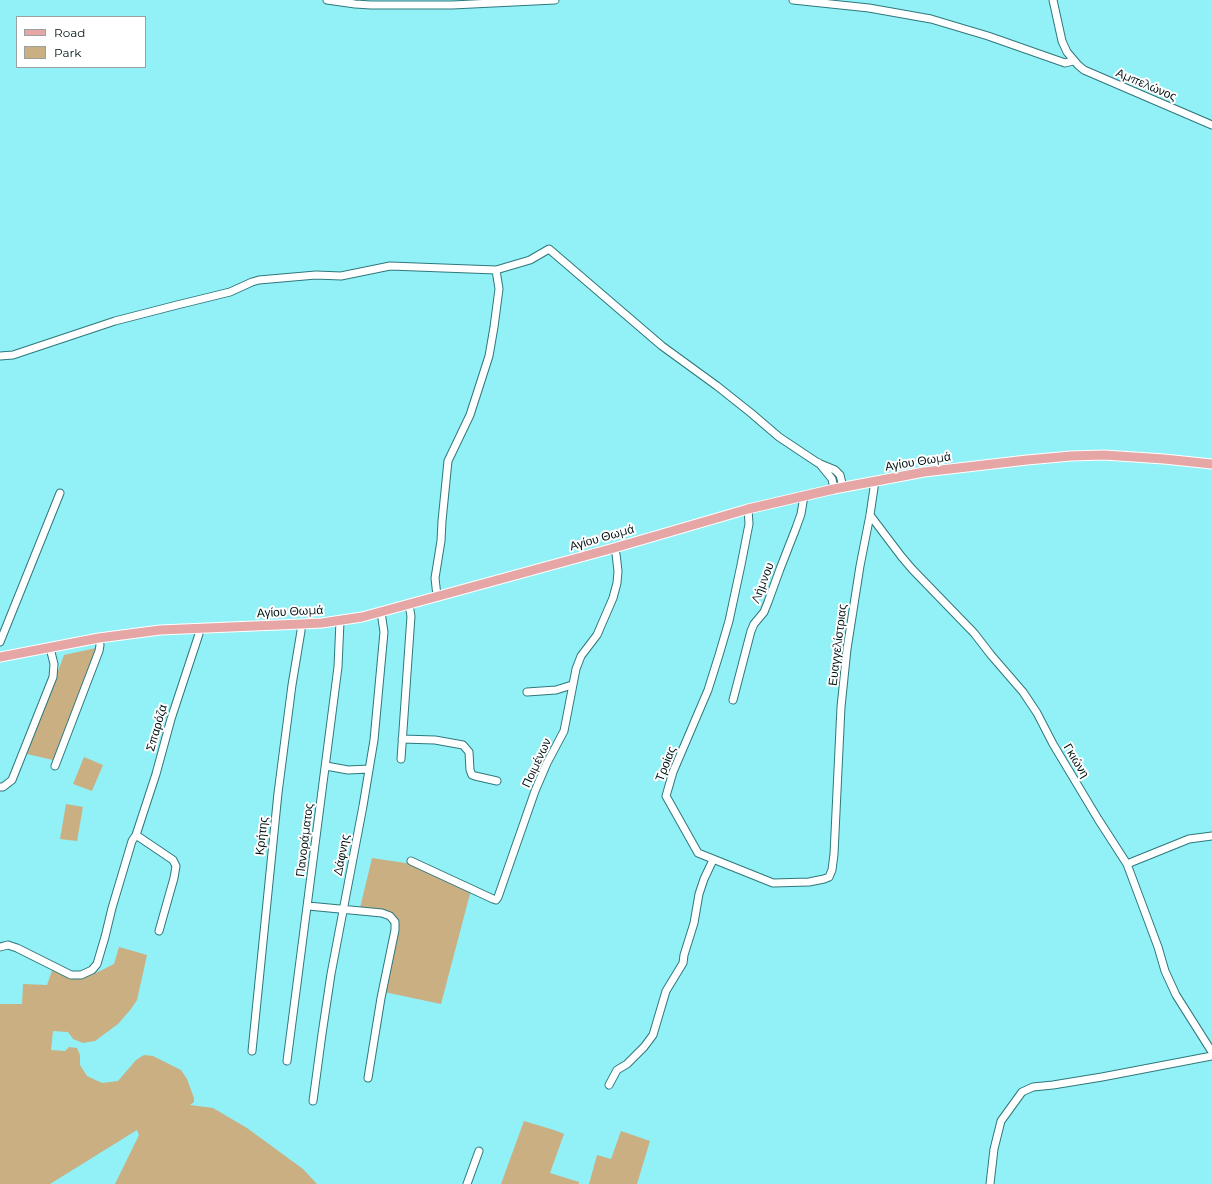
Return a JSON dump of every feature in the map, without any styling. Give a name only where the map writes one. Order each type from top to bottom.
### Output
[{"type":"main road","name":"Αγίου Θωμά","points":[[0,657],[99,638],[160,630],[340,621],[381,612],[614,548],[748,509],[875,480],[949,469],[1071,456],[1104,455],[1212,464]]},
{"type":"street","points":[[327,0],[371,5],[452,4],[555,0]]},
{"type":"street","points":[[793,0],[869,8],[931,19],[988,36],[1065,63],[1073,61],[1062,41],[1053,0]]},
{"type":"street","name":"Αμπελώνος","points":[[1073,61],[1084,70],[1212,125]]},
{"type":"street","points":[[0,356],[20,352],[122,320],[230,292],[259,280],[316,276],[341,276],[390,266],[496,270],[530,260],[549,249],[662,346],[717,386],[779,437],[818,463],[835,470],[840,475],[839,488]]},
{"type":"street","points":[[437,596],[434,578],[441,541],[448,461],[470,415],[489,356],[499,289],[496,270]]},
{"type":"street","name":"Ευαγγελίστριας","points":[[836,814],[841,707],[847,649],[875,480]]},
{"type":"street","points":[[0,642],[60,492]]},
{"type":"street","name":"Λήμνου","points":[[732,700],[751,631],[754,624],[764,612],[768,602],[801,514],[804,496]]},
{"type":"street","name":"Τροίας","points":[[748,509],[749,524],[729,621],[708,690],[673,772],[666,796],[698,853],[773,883],[809,882],[824,879],[829,876],[832,870],[836,814]]},
{"type":"street","name":"Γκιώνη","points":[[870,515],[912,569],[974,633],[1023,692],[1037,713],[1053,744],[1098,819],[1128,864],[1158,947],[1165,971],[1176,995],[1212,1052]]},
{"type":"street","name":"Ποιμένων","points":[[411,861],[493,899],[496,900],[498,897],[535,791],[547,763],[564,731],[572,685],[581,656],[597,635],[614,598],[618,571],[614,548]]},
{"type":"street","points":[[401,759],[412,616],[409,604]]},
{"type":"street","name":"Δάφνης","points":[[313,1101],[322,1034],[374,740],[384,632],[381,612]]},
{"type":"street","name":"Πανοράματος","points":[[287,1061],[338,667],[340,621]]},
{"type":"street","name":"Κρήτης","points":[[252,1051],[278,793],[301,624]]},
{"type":"street","name":"Σπαρόζα","points":[[0,947],[8,945],[18,948],[71,974],[81,975],[92,970],[97,964],[132,841],[136,835],[156,774],[170,719],[199,634],[199,628]]},
{"type":"street","points":[[55,766],[99,651],[99,638]]},
{"type":"street","points":[[0,787],[3,787],[12,780],[53,677],[54,664],[50,648]]},
{"type":"street","points":[[527,692],[556,690],[572,685]]},
{"type":"street","points":[[402,739],[435,740],[463,745],[469,752],[470,770],[472,775],[497,781]]},
{"type":"street","points":[[326,766],[348,770],[369,769]]},
{"type":"street","points":[[136,835],[173,860],[176,866],[159,931]]},
{"type":"street","points":[[1128,864],[1189,839],[1212,836]]},
{"type":"street","points":[[609,1085],[617,1070],[627,1064],[644,1047],[652,1035],[666,992],[683,963],[684,954],[694,923],[699,894],[713,860]]},
{"type":"street","points":[[308,906],[382,913],[390,916],[395,922],[396,930],[381,998],[368,1078]]},
{"type":"street","points":[[990,1184],[994,1149],[1001,1121],[1022,1092],[1033,1087],[1102,1077],[1212,1056]]},
{"type":"street","points":[[468,1184],[479,1151]]},
{"type":"green space","points":[[96,648],[53,760],[27,754],[64,655]]},
{"type":"green space","points":[[84,757],[103,765],[92,791],[73,784]]},
{"type":"green space","points":[[66,804],[83,807],[77,841],[60,839]]},
{"type":"green space","points":[[372,858],[412,864],[471,890],[441,1004],[384,992],[396,919],[391,913],[360,908]]},
{"type":"green space","points":[[119,947],[147,955],[137,1000],[118,1024],[95,1041],[83,1043],[73,1039],[68,1032],[53,1031],[51,1050],[65,1051],[69,1047],[77,1048],[80,1055],[80,1065],[87,1076],[102,1083],[118,1081],[136,1060],[144,1055],[153,1056],[181,1070],[187,1079],[194,1098],[194,1102],[190,1105],[213,1108],[247,1128],[303,1169],[317,1184],[115,1184],[139,1135],[137,1130],[50,1184],[0,1184],[0,1004],[22,1004],[23,984],[47,985],[53,968],[83,976],[102,970],[114,964]]},
{"type":"green space","points":[[524,1121],[564,1134],[550,1173],[579,1182],[579,1184],[501,1184]]},
{"type":"green space","points":[[621,1131],[650,1141],[637,1184],[589,1184],[597,1155],[611,1159]]}]
